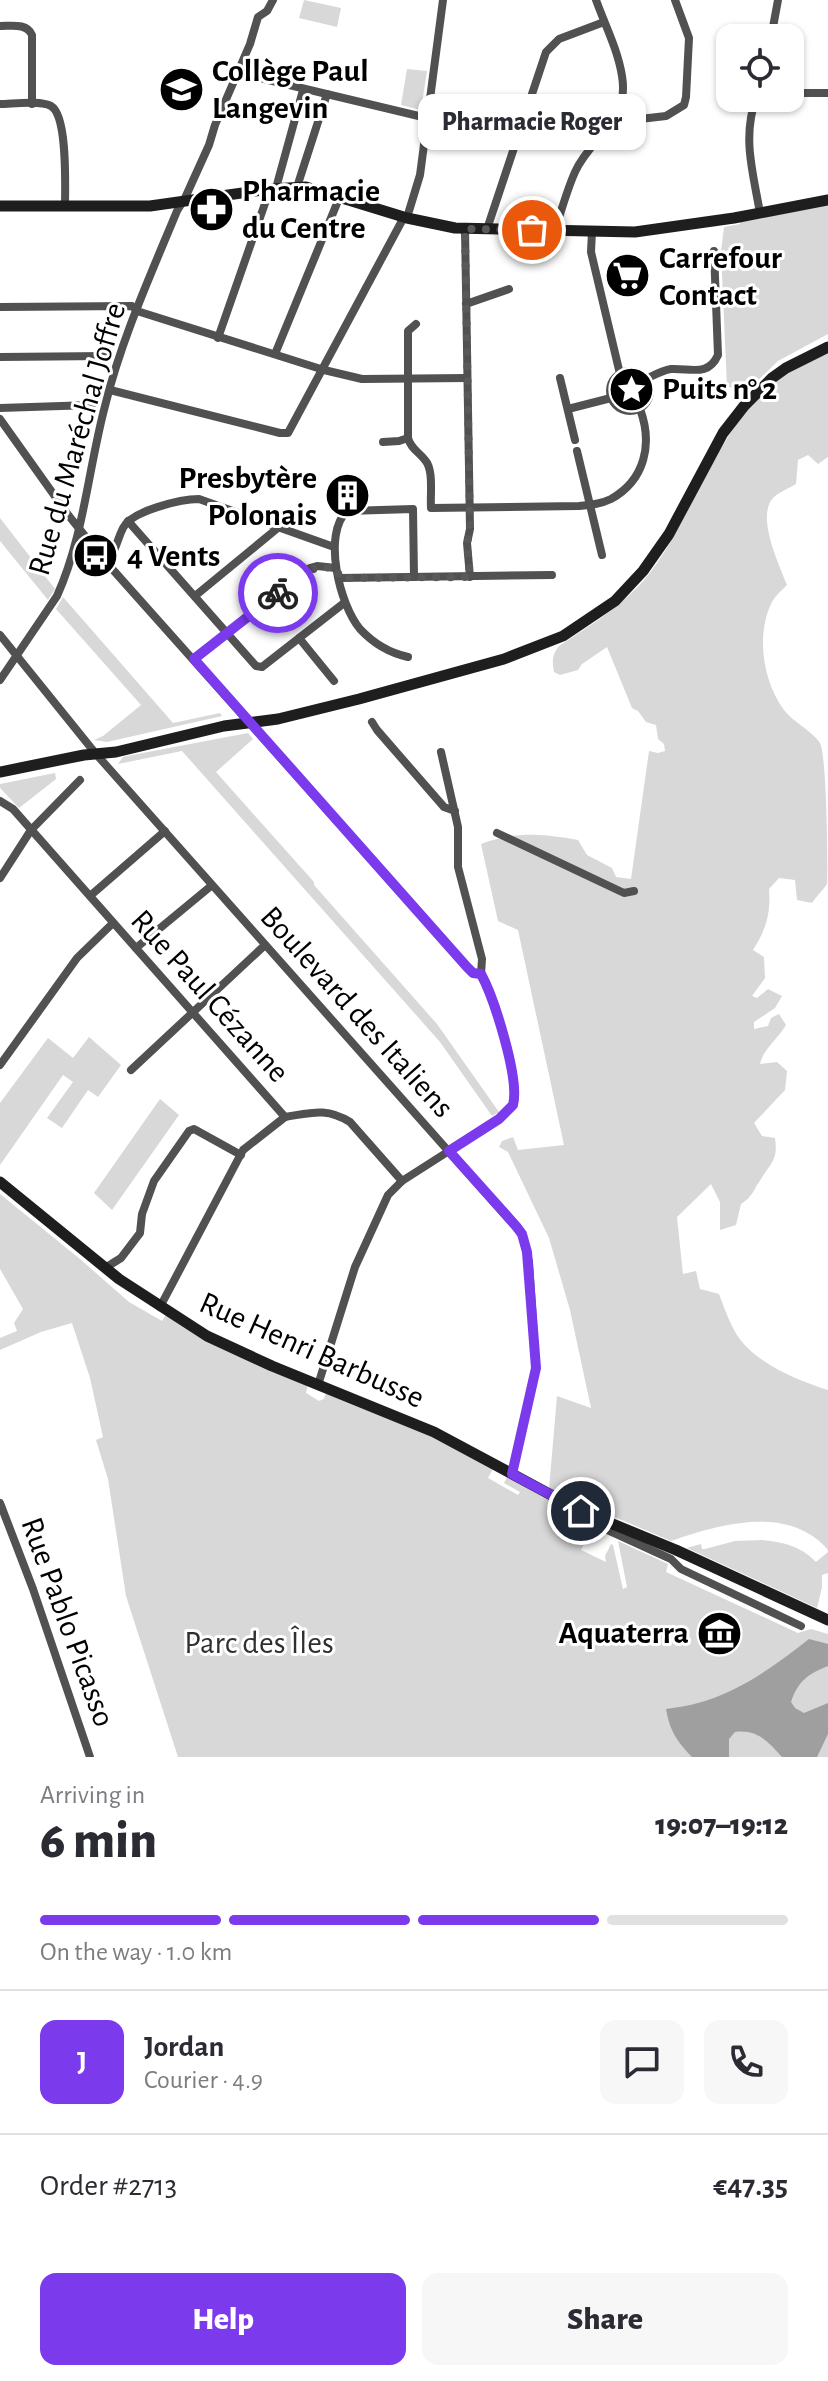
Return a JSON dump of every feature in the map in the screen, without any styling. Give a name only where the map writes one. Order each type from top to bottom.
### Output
[{"type":"street","name":"Rue du Maréchal Joffre","points":[[0,680],[57,596],[80,529],[94,452],[121,353],[158,257],[239,73],[258,17],[267,11],[273,0]]},
{"type":"street","points":[[110,390],[288,433],[407,214],[420,175],[443,0]]},
{"type":"street","points":[[555,231],[575,172],[585,155],[614,122],[623,91],[622,76],[596,0]]},
{"type":"street","points":[[614,122],[666,116],[684,105],[689,38],[675,0]]},
{"type":"street","points":[[774,24],[778,0]]},
{"type":"street","points":[[487,229],[546,52],[559,39],[604,22]]},
{"type":"street","points":[[0,26],[30,29],[32,104]]},
{"type":"street","points":[[239,73],[427,118]]},
{"type":"street","points":[[218,338],[273,188],[303,90]]},
{"type":"street","points":[[804,93],[828,93]]},
{"type":"street","points":[[297,187],[327,94]]},
{"type":"street","points":[[0,104],[47,105],[57,112],[64,141],[65,207]]},
{"type":"street","points":[[752,112],[748,142],[760,213]]},
{"type":"street","points":[[0,206],[150,206],[297,187],[320,190],[435,225],[465,229],[592,231],[657,230],[828,200]]},
{"type":"street","points":[[275,354],[340,196]]},
{"type":"street","points":[[465,229],[467,543],[470,577]]},
{"type":"street","points":[[592,231],[591,252],[620,374]]},
{"type":"street","points":[[646,379],[670,369],[704,371],[714,364],[718,355],[714,251]]},
{"type":"street","points":[[466,304],[509,289]]},
{"type":"street","points":[[0,307],[132,306],[137,311],[218,338],[362,379],[467,378]]},
{"type":"street","points":[[416,324],[408,331],[408,438],[412,448],[427,461],[430,468],[431,508],[590,505],[612,498],[628,486],[643,462],[647,441],[640,409]]},
{"type":"street","points":[[0,772],[116,752],[183,734],[275,720],[345,703],[504,659],[575,630],[615,601],[651,561],[669,534],[723,433],[757,391],[786,368],[828,347]]},
{"type":"street","points":[[0,357],[106,356]]},
{"type":"street","points":[[634,372],[646,379],[650,388],[649,398],[640,409],[631,412],[621,410],[611,398],[611,385],[620,374],[634,372]]},
{"type":"street","points":[[560,378],[575,440]]},
{"type":"street","points":[[568,409],[611,398]]},
{"type":"street","points":[[0,408],[92,405]]},
{"type":"street","points":[[0,419],[106,562],[467,967],[473,973],[481,974]]},
{"type":"street","points":[[383,442],[408,438]]},
{"type":"street","points":[[577,451],[602,555]]},
{"type":"street","points":[[106,562],[114,554],[124,526],[132,516],[188,499],[199,499],[334,547]]},
{"type":"street","points":[[408,657],[395,654],[366,635],[344,603],[334,547],[338,524],[345,512],[413,509],[414,577]]},
{"type":"street","points":[[128,521],[256,666],[262,667],[344,603]]},
{"type":"street","points":[[195,596],[279,527]]},
{"type":"street","points":[[194,659],[310,568],[336,568]]},
{"type":"street","points":[[340,578],[552,575]]},
{"type":"street","name":"Boulevard des Italiens","points":[[0,635],[96,754],[211,886],[522,1234],[527,1252],[536,1368],[512,1474]]},
{"type":"street","points":[[299,638],[334,681]]},
{"type":"street","points":[[372,722],[444,807],[455,811]]},
{"type":"street","points":[[318,1385],[355,1267],[388,1195],[402,1181],[499,1119],[513,1105],[514,1083],[490,991],[481,974],[482,959],[456,858],[458,831],[441,752]]},
{"type":"street","points":[[0,878],[31,830],[80,780]]},
{"type":"street","name":"Rue Paul Cézanne","points":[[0,801],[13,809],[285,1117],[319,1112],[340,1116],[350,1122],[402,1181]]},
{"type":"street","points":[[90,896],[165,831]]},
{"type":"street","points":[[497,833],[624,893],[634,891]]},
{"type":"street","points":[[136,948],[211,886]]},
{"type":"street","points":[[0,1065],[77,958],[113,923]]},
{"type":"street","points":[[131,1070],[265,945]]},
{"type":"street","points":[[160,1307],[243,1150],[285,1117]]},
{"type":"street","points":[[105,1268],[121,1258],[140,1233],[142,1214],[154,1181],[189,1131],[194,1129],[241,1155]]},
{"type":"street","name":"Rue Henri Barbusse","points":[[0,1182],[105,1268],[207,1336],[434,1432],[581,1511],[676,1550],[828,1620]]},
{"type":"street","name":"Rue Pablo Picasso","points":[[0,1503],[90,1757]]},
{"type":"street","points":[[601,1527],[801,1626]]},
{"type":"green space","points":[[304,0],[341,8],[337,27],[299,18]]},
{"type":"green space","points":[[407,69],[427,71],[421,110],[401,105]]},
{"type":"green space","points":[[828,205],[828,334],[778,361],[750,388],[727,387],[721,251],[724,227]]},
{"type":"green space","points":[[828,353],[828,457],[818,464],[808,455],[798,460],[796,484],[775,496],[768,506],[771,541],[787,585],[771,604],[763,644],[767,673],[777,699],[788,714],[820,743],[826,790],[827,884],[812,903],[797,900],[795,880],[779,878],[769,889],[767,921],[753,950],[764,957],[765,978],[752,996],[757,998],[768,989],[782,996],[775,1008],[754,1022],[754,1029],[768,1026],[771,1018],[779,1014],[786,1025],[760,1064],[777,1062],[787,1071],[785,1090],[754,1123],[762,1136],[775,1138],[773,1160],[751,1196],[741,1204],[736,1225],[720,1230],[720,1202],[711,1184],[677,1217],[683,1274],[696,1271],[700,1289],[719,1294],[737,1335],[754,1354],[778,1369],[828,1390],[828,1550],[812,1536],[774,1522],[732,1524],[671,1541],[549,1489],[557,1396],[591,1408],[570,1310],[549,1238],[508,1152],[499,1147],[502,1141],[513,1137],[518,1150],[564,1145],[518,930],[498,921],[481,844],[529,835],[578,840],[587,855],[612,868],[616,877],[631,879],[649,751],[665,751],[664,744],[658,739],[656,725],[646,722],[632,708],[607,647],[578,670],[560,675],[554,672],[554,655],[559,646],[618,605],[649,574],[746,411],[766,389],[790,371]]},
{"type":"green space","points":[[0,518],[55,589],[48,600],[0,541]]},
{"type":"green space","points":[[63,597],[173,723],[220,713],[222,716],[107,742],[94,740],[141,705],[56,609]]},
{"type":"green space","points":[[248,733],[253,739],[216,772],[437,1024],[499,1112],[492,1116],[440,1042],[182,751],[118,764],[127,756]]},
{"type":"green space","points":[[55,773],[56,779],[19,808],[0,788],[0,784]]},
{"type":"green space","points":[[89,1037],[121,1065],[98,1097],[88,1090],[62,1128],[47,1118],[73,1082],[63,1075],[0,1165],[0,1103],[48,1038],[73,1058]]},
{"type":"green space","points":[[160,1099],[179,1115],[112,1210],[94,1193]]},
{"type":"green space","name":"Parc des Îles","points":[[0,1194],[129,1302],[162,1321],[166,1315],[308,1383],[306,1393],[319,1401],[324,1399],[326,1392],[436,1436],[494,1467],[488,1478],[518,1495],[520,1492],[504,1483],[507,1477],[582,1514],[584,1519],[595,1524],[596,1529],[581,1550],[606,1562],[605,1556],[613,1545],[623,1589],[627,1587],[618,1541],[668,1564],[666,1572],[798,1633],[811,1629],[828,1634],[828,1757],[178,1757],[126,1596],[108,1479],[96,1440],[103,1437],[90,1378],[72,1323],[41,1332],[0,1350],[0,1338],[17,1331],[14,1323],[23,1309],[0,1269]]},
{"type":"green space","points":[[762,1540],[791,1546],[816,1562],[828,1552],[828,1573],[822,1575],[817,1608],[687,1548],[701,1544],[705,1549],[735,1541]]},
{"type":"shaded area","points":[[809,1639],[828,1644],[828,1666],[805,1679],[791,1702],[804,1713],[828,1703],[828,1734],[817,1757],[782,1757],[762,1738],[735,1732],[729,1739],[729,1757],[692,1757],[674,1735],[666,1709],[698,1703],[728,1692],[770,1668]]},
{"type":"way so far","points":[[278,593],[317,566],[336,568],[340,578],[470,577],[467,550],[470,529],[465,229],[532,230]]},
{"type":"place","name":"Collège Paul Langevin","points":[[181,89]]},
{"type":"place","name":"Pharmacie du Centre","points":[[211,209]]},
{"type":"place","name":"Pharmacie Roger","points":[[532,230]]},
{"type":"place","name":"Carrefour Contact","points":[[628,276]]},
{"type":"place","name":"Puits n° 2","points":[[631,389]]},
{"type":"place","name":"Presbytère Polonais","points":[[348,496]]},
{"type":"place","name":"4 Vents","points":[[96,556]]},
{"type":"place","name":"Aquaterra","points":[[720,1633]]},
{"type":"route","points":[[278,593],[194,659],[467,967],[473,973],[481,974],[490,991],[514,1083],[515,1099],[507,1114],[449,1151],[522,1234],[529,1262],[536,1368],[512,1474],[581,1511]]}]
